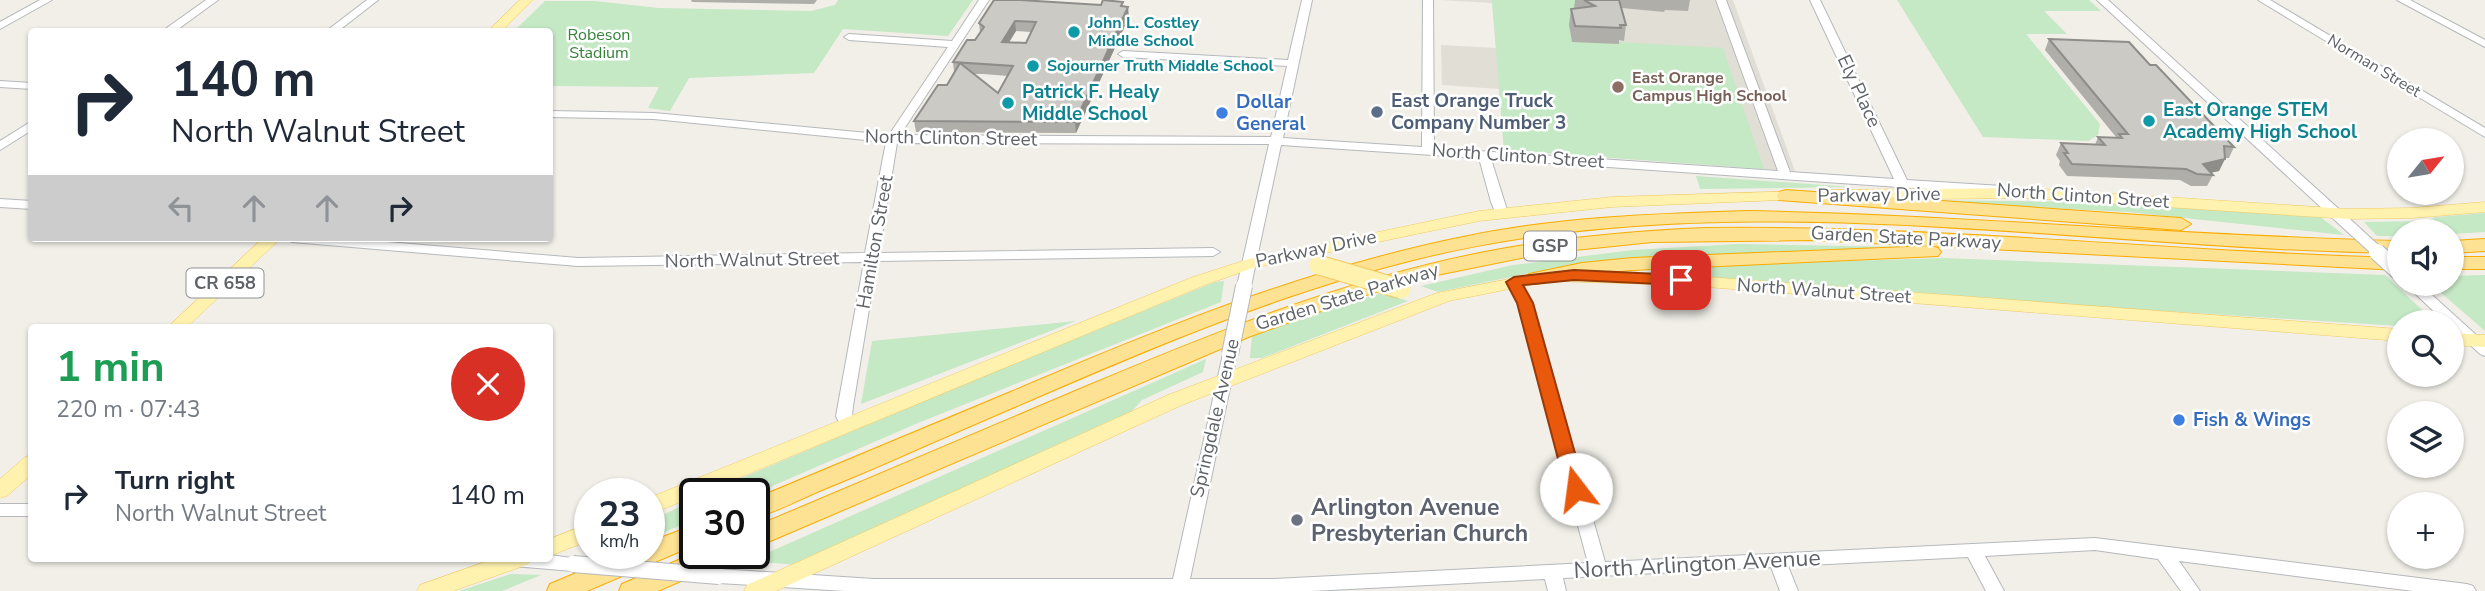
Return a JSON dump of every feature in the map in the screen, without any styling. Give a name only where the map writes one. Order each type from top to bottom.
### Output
[{"type":"highway","points":[[1786,196],[2095,216],[2387,245]]},
{"type":"highway","name":"Garden State Parkway","points":[[770,502],[1184,327],[1259,299],[1377,262],[1508,234],[1640,219],[1799,216],[2259,243],[2387,246]]},
{"type":"highway","name":"Garden State Parkway","points":[[770,531],[1247,327],[1373,284],[1479,258],[1607,240],[1752,233],[1891,237],[2387,263]]},
{"type":"highway","points":[[2464,247],[2485,246]]},
{"type":"highway","points":[[1536,278],[1582,269],[1624,265],[1897,252],[2194,255]]},
{"type":"highway","points":[[2464,264],[2485,263]]},
{"type":"highway","points":[[560,591],[679,541]]},
{"type":"highway","points":[[632,591],[704,569]]},
{"type":"main road","points":[[497,28],[527,0]]},
{"type":"main road","name":"North Clinton Street","points":[[2028,193],[2335,214],[2412,213],[2485,207]]},
{"type":"main road","name":"Parkway Drive","points":[[665,500],[1205,278],[1249,264],[1426,225],[1502,213],[1656,199],[2028,193]]},
{"type":"main road","name":"CR 658","points":[[180,324],[269,242]]},
{"type":"main road","points":[[1338,244],[1315,254],[1313,259],[1320,265],[1426,297],[1443,297]]},
{"type":"main road","name":"North Walnut Street","points":[[1223,380],[1443,297],[1536,278],[1574,275],[1681,280],[2387,334]]},
{"type":"main road","points":[[755,591],[1154,408],[1223,380]]},
{"type":"main road","points":[[0,491],[28,466]]},
{"type":"main road","points":[[553,547],[574,538]]},
{"type":"main road","points":[[428,591],[507,562]]},
{"type":"street","points":[[0,26],[47,0]]},
{"type":"street","points":[[172,28],[212,0]]},
{"type":"street","points":[[335,28],[373,0]]},
{"type":"street","name":"Hamilton Street","points":[[848,425],[844,416],[845,406],[892,139],[984,0]]},
{"type":"street","name":"Springdale Avenue","points":[[1179,589],[1274,141],[1307,0]]},
{"type":"street","points":[[1428,0],[1428,150]]},
{"type":"street","points":[[1721,0],[1785,174]]},
{"type":"street","name":"Ely Place","points":[[1815,0],[1902,182]]},
{"type":"street","points":[[2102,0],[2387,261]]},
{"type":"street","name":"Norman Street","points":[[2263,0],[2485,133]]},
{"type":"street","points":[[2402,0],[2485,44]]},
{"type":"street","points":[[849,37],[954,44]]},
{"type":"street","points":[[1123,54],[1293,64]]},
{"type":"street","points":[[0,84],[28,86]]},
{"type":"street","name":"North Clinton Street","points":[[553,114],[654,116],[892,139],[1274,141],[1902,182],[2028,193]]},
{"type":"street","points":[[0,146],[28,127]]},
{"type":"street","points":[[1484,154],[1502,213]]},
{"type":"street","points":[[0,203],[28,205]]},
{"type":"street","name":"North Walnut Street","points":[[340,242],[578,262],[1213,252]]},
{"type":"street","points":[[1514,282],[1525,303],[1598,569]]},
{"type":"street","points":[[2426,296],[2481,344]]},
{"type":"street","points":[[0,510],[28,510]]},
{"type":"street","name":"North Arlington Avenue","points":[[737,569],[778,581],[874,586],[1179,589],[2095,544],[2388,586],[2467,591]]},
{"type":"street","points":[[1973,550],[1995,591]]},
{"type":"street","points":[[2164,553],[2191,591]]},
{"type":"street","points":[[1777,560],[1789,591]]},
{"type":"street","name":"North Arlington Avenue","points":[[550,562],[679,564]]},
{"type":"street","points":[[1552,571],[1557,591]]},
{"type":"shaded area","name":"East Orange Campus High School","points":[[1439,0],[1733,0],[1795,171],[1504,150],[1499,89],[1442,85],[1441,45],[1496,48],[1492,3]]},
{"type":"green space","name":"Robeson Stadium","points":[[838,0],[973,0],[948,36],[843,29],[814,73],[689,78],[670,111],[648,108],[659,87],[553,86],[553,28],[517,28],[545,1],[594,1],[659,8],[811,11],[835,5]]},
{"type":"green space","name":"East Orange Campus High School","points":[[1492,0],[1607,0],[1619,42],[1723,48],[1764,169],[1504,150]]},
{"type":"green space","points":[[1897,0],[2089,0],[2101,11],[2044,11],[2067,34],[2026,34],[2100,124],[2098,135],[2088,141],[1983,137]]},
{"type":"green space","points":[[1696,176],[1851,187],[1700,189]]},
{"type":"green space","points":[[1897,200],[2099,202],[2319,216],[2344,235],[2128,212]]},
{"type":"green space","points":[[2485,213],[2485,232],[2464,233],[2464,219],[2431,219]]},
{"type":"green space","points":[[2364,222],[2387,222],[2387,236],[2377,236]]},
{"type":"green space","points":[[1737,244],[1902,247],[1600,263],[1525,274],[1438,292],[1421,286],[1513,265],[1633,250]]},
{"type":"green space","points":[[1944,258],[2385,275],[2387,296],[2407,296],[2422,310],[2387,310],[2387,325],[2009,301],[1665,274],[1660,267]]},
{"type":"green space","points":[[2485,275],[2485,331],[2445,296],[2464,296],[2464,276]]},
{"type":"green space","points":[[1224,281],[1221,302],[918,423],[770,487],[770,478],[742,478],[971,381],[1215,282]]},
{"type":"green space","points":[[1383,293],[1408,301],[1262,358],[1250,358],[1252,335],[1326,308]]},
{"type":"green space","points":[[1076,321],[861,404],[872,341]]},
{"type":"green space","points":[[1206,359],[1203,372],[1142,400],[1131,412],[798,565],[770,563],[770,552]]},
{"type":"green space","points":[[679,507],[679,526],[665,532],[665,514]]},
{"type":"green space","points":[[511,574],[541,575],[502,591],[459,591]]},
{"type":"building","points":[[994,0],[1101,5],[1103,0],[1123,2],[1121,6],[1128,7],[1075,122],[914,121],[938,85],[947,85],[960,63],[998,93],[1013,66],[953,62],[967,40],[975,40],[984,27],[979,23]],"holes":[[[1015,21],[1036,22],[1026,43],[1002,42]]]},
{"type":"building","points":[[1584,0],[1619,0],[1626,25],[1620,25],[1621,28],[1575,26],[1571,9],[1595,6]]},
{"type":"building","name":"East Orange STEM Academy High School","points":[[2049,39],[2129,42],[2150,65],[2156,65],[2234,147],[2224,146],[2225,159],[2203,164],[2213,175],[2197,174],[2186,169],[2072,164],[2061,143],[2105,145],[2098,137],[2122,138],[2119,134],[2128,134]]},
{"type":"place","name":"John L. Costley Middle School","points":[[1074,32]]},
{"type":"place","name":"Sojourner Truth Middle School","points":[[1033,66]]},
{"type":"place","name":"East Orange Campus High School","points":[[1618,87]]},
{"type":"place","name":"Patrick F. Healy Middle School","points":[[1008,103]]},
{"type":"place","name":"East Orange Truck Company Number 3","points":[[1377,112]]},
{"type":"place","name":"Dollar General","points":[[1222,113]]},
{"type":"place","name":"East Orange STEM Academy High School","points":[[2149,121]]},
{"type":"place","name":"Fish & Wings","points":[[2179,420]]},
{"type":"place","name":"Arlington Avenue Presbyterian Church","points":[[1297,520]]},
{"type":"route","points":[[1576,489],[1525,303],[1514,282],[1574,275],[1681,280]]}]
